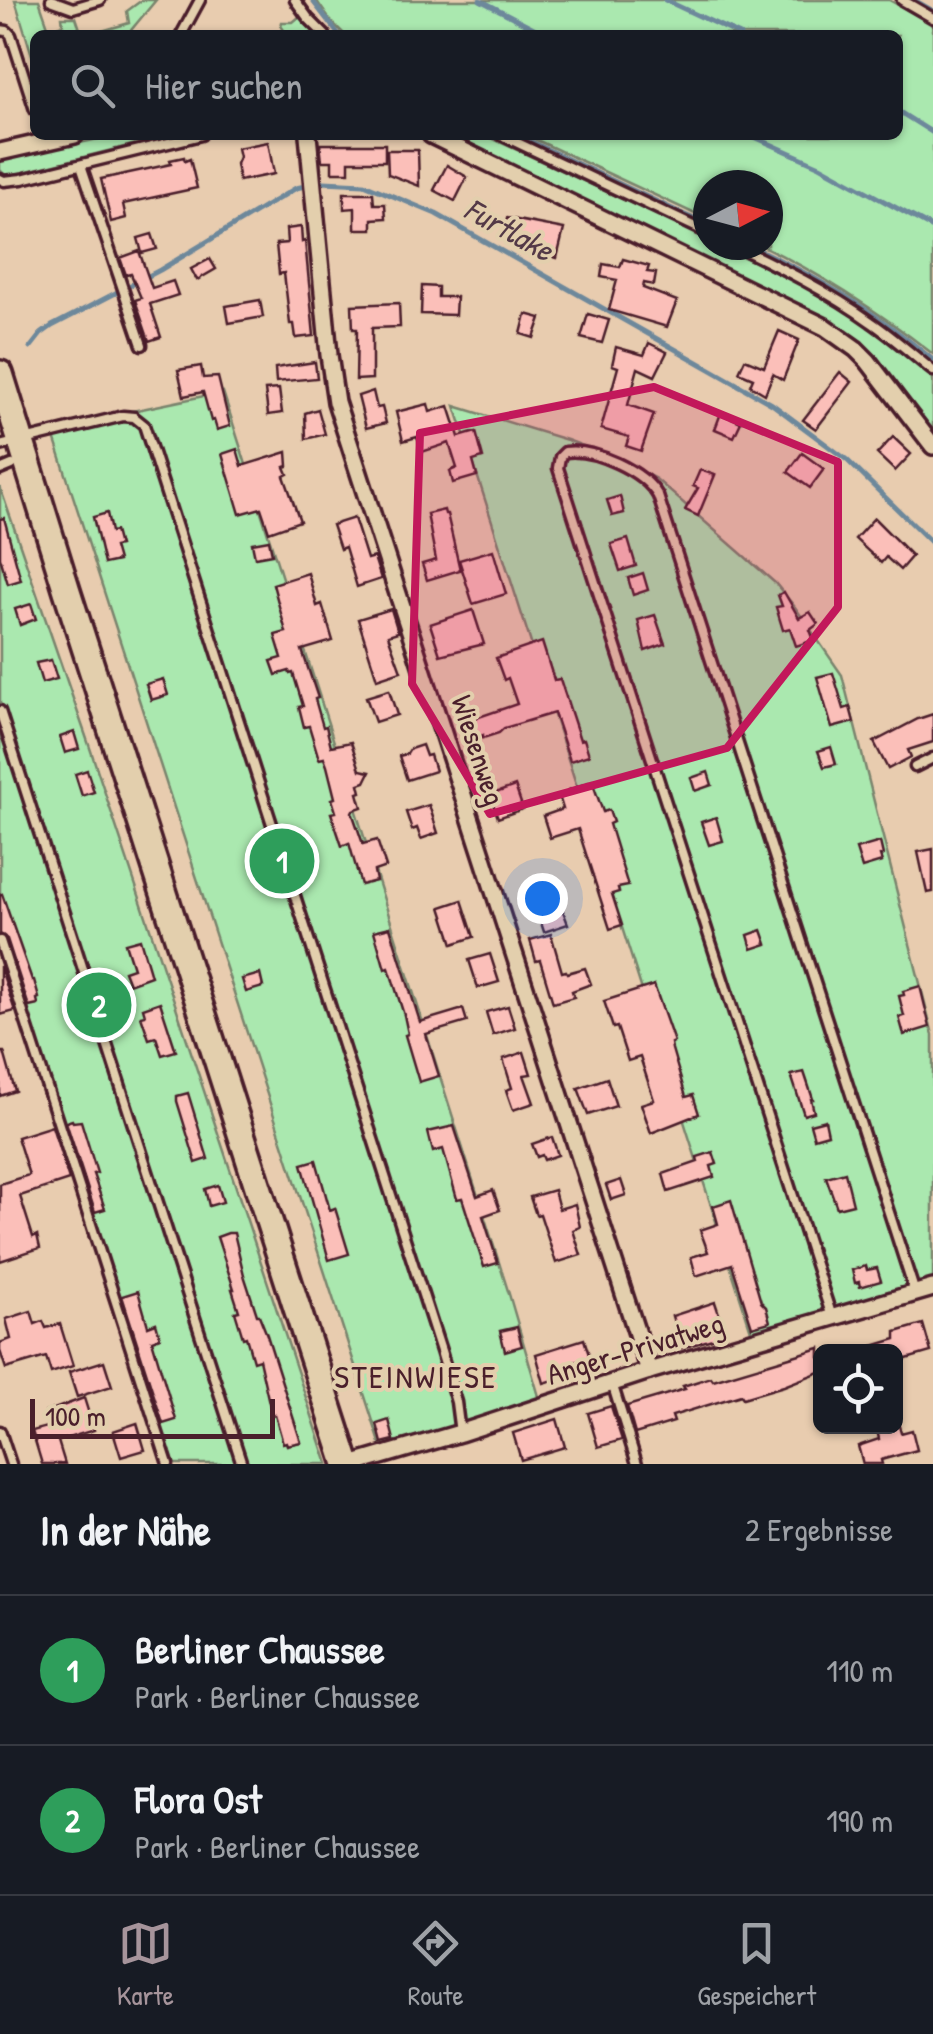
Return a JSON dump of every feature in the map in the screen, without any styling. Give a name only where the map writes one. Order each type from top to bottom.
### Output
[{"type":"main road","points":[[0,374],[6,449],[58,562],[351,1464]]},
{"type":"street","points":[[0,152],[38,140]]},
{"type":"street","name":"Wiesenweg","points":[[309,140],[336,402],[649,1371]]},
{"type":"street","points":[[441,140],[825,327],[868,360],[933,446]]},
{"type":"street","name":"Anger-Privatweg","points":[[351,1464],[377,1461],[649,1371],[933,1288]]},
{"type":"lane","points":[[50,0],[73,8],[100,0]]},
{"type":"lane","points":[[184,30],[200,0]]},
{"type":"lane","points":[[295,0],[320,30]]},
{"type":"lane","points":[[902,0],[933,18]]},
{"type":"lane","points":[[0,30],[11,34],[30,94]]},
{"type":"lane","points":[[0,179],[22,179],[181,140]]},
{"type":"lane","points":[[512,140],[693,226]]},
{"type":"lane","points":[[81,165],[142,345]]},
{"type":"lane","points":[[765,260],[836,298],[933,372]]},
{"type":"lane","points":[[6,449],[123,416],[136,418],[144,425],[445,1363],[460,1433]]},
{"type":"lane","points":[[832,1317],[558,468],[565,452],[581,451],[620,465],[642,478],[658,496],[914,1293]]},
{"type":"lane","points":[[0,711],[242,1464]]},
{"type":"lane","points":[[915,767],[933,758]]},
{"type":"lane","points":[[0,941],[168,1464]]},
{"type":"lane","points":[[612,1383],[636,1464]]},
{"type":"lane","points":[[0,1432],[10,1464]]},
{"type":"highlighted area","points":[[654,387],[838,462],[838,607],[727,748],[490,814],[412,684],[420,433]]},
{"type":"green space","points":[[15,0],[39,0],[49,29],[63,25],[62,17],[76,17],[80,30],[30,30],[30,49]]},
{"type":"green space","points":[[142,0],[156,0],[131,30],[105,30],[129,23],[127,11]]},
{"type":"green space","points":[[316,0],[889,0],[933,24],[933,354],[850,295],[783,257],[783,170],[693,170],[693,213],[537,140],[903,140],[903,30],[340,30]]},
{"type":"green space","points":[[299,17],[312,30],[284,30],[281,26],[282,22],[293,22]]},
{"type":"green space","points":[[94,140],[156,140],[15,174],[5,175],[0,170],[0,160]]},
{"type":"green space","points":[[456,140],[496,140],[693,232],[693,260],[750,260],[823,296],[868,325],[933,377],[933,438],[877,361]]},
{"type":"green space","points":[[223,392],[540,1400],[381,1446],[51,428]]},
{"type":"green space","points":[[455,406],[567,440],[656,479],[775,583],[842,675],[933,1035],[933,1288],[754,1340]]},
{"type":"green space","points":[[0,487],[328,1464],[171,1464],[0,933]]},
{"type":"building","points":[[268,142],[274,174],[239,181],[237,148]]},
{"type":"building","points":[[320,144],[385,144],[385,161],[349,161],[349,172],[332,172],[332,161],[322,161]]},
{"type":"building","points":[[387,150],[418,150],[419,186],[388,174]]},
{"type":"building","points":[[184,157],[185,161],[190,159],[197,188],[123,204],[126,218],[111,222],[101,179],[171,164],[170,160]]},
{"type":"building","points":[[447,165],[467,177],[455,201],[434,190]]},
{"type":"building","points":[[344,193],[373,193],[374,204],[385,204],[386,218],[372,219],[372,229],[355,229],[355,208],[344,209]]},
{"type":"building","points":[[507,218],[564,229],[557,258],[531,252],[533,245],[502,238]]},
{"type":"building","points":[[301,227],[314,336],[296,338],[294,324],[290,324],[284,273],[279,274],[276,244],[287,243],[286,229]]},
{"type":"building","points":[[152,234],[157,249],[142,253],[138,238]]},
{"type":"building","points":[[139,251],[152,288],[173,281],[178,295],[150,304],[161,337],[149,341],[135,300],[141,298],[120,258]]},
{"type":"building","points":[[210,259],[216,269],[197,280],[191,269]]},
{"type":"building","points":[[623,259],[649,266],[647,272],[656,273],[654,285],[644,283],[643,288],[677,301],[667,327],[609,310],[617,280],[601,277],[603,264],[620,267]]},
{"type":"building","points":[[422,286],[438,287],[438,297],[456,297],[455,315],[421,314]]},
{"type":"building","points":[[260,300],[263,317],[229,323],[226,306]]},
{"type":"building","points":[[399,303],[400,327],[372,328],[372,379],[356,380],[357,329],[353,329],[352,305]]},
{"type":"building","points":[[526,314],[541,318],[534,338],[521,334]]},
{"type":"building","points":[[588,314],[609,320],[602,343],[581,338]]},
{"type":"building","points":[[779,331],[799,340],[783,380],[773,374],[765,394],[750,385],[753,378],[739,372],[745,359],[764,367]]},
{"type":"building","points":[[649,343],[667,352],[655,376],[638,368],[628,405],[654,414],[641,451],[626,446],[629,437],[601,429],[618,367],[612,365],[616,347],[644,355]]},
{"type":"building","points":[[315,362],[317,378],[276,382],[275,368]]},
{"type":"building","points":[[201,366],[203,378],[218,377],[230,426],[217,430],[203,392],[184,396],[178,370]]},
{"type":"building","points":[[840,372],[852,382],[816,429],[803,420]]},
{"type":"building","points":[[279,389],[282,413],[268,415],[265,390]]},
{"type":"building","points":[[373,391],[386,423],[366,428],[358,396]]},
{"type":"building","points":[[428,404],[430,412],[449,406],[459,437],[476,432],[483,458],[473,461],[477,476],[453,483],[450,471],[457,468],[449,443],[422,452],[417,437],[403,441],[396,412]]},
{"type":"building","points":[[318,409],[325,434],[306,439],[305,413]]},
{"type":"building","points":[[721,413],[741,422],[734,437],[715,429]]},
{"type":"building","points":[[893,437],[911,454],[895,471],[877,454]]},
{"type":"building","points":[[237,449],[242,466],[287,452],[288,474],[284,476],[300,521],[269,532],[261,508],[240,514],[222,454]]},
{"type":"building","points":[[802,453],[824,469],[810,488],[788,472]]},
{"type":"building","points":[[700,470],[715,475],[698,516],[685,510],[698,488],[693,486]]},
{"type":"building","points":[[620,496],[624,513],[612,516],[607,500]]},
{"type":"building","points":[[444,510],[460,570],[427,580],[422,564],[436,560],[427,514]]},
{"type":"building","points":[[107,513],[119,546],[114,547],[118,561],[104,564],[93,517]]},
{"type":"building","points":[[4,518],[21,580],[8,584],[0,557],[0,519]]},
{"type":"building","points":[[354,518],[367,559],[374,557],[381,579],[357,587],[345,547],[340,549],[332,525]]},
{"type":"building","points":[[874,518],[912,556],[900,570],[886,557],[881,563],[855,539]]},
{"type":"building","points":[[628,539],[636,566],[620,571],[611,544]]},
{"type":"building","points":[[269,540],[272,554],[255,557],[252,543]]},
{"type":"building","points":[[493,550],[506,594],[473,604],[459,560]]},
{"type":"building","points":[[308,573],[333,641],[302,650],[323,727],[326,726],[331,746],[351,742],[360,770],[370,772],[365,782],[359,784],[362,807],[352,812],[363,844],[377,840],[386,867],[374,871],[376,881],[361,885],[349,843],[342,846],[331,813],[336,812],[332,799],[335,798],[327,766],[324,758],[319,759],[309,726],[304,727],[299,707],[303,706],[293,673],[276,675],[271,661],[282,658],[275,635],[286,632],[273,584]]},
{"type":"building","points":[[643,573],[648,590],[633,595],[628,578]]},
{"type":"building","points":[[784,592],[799,618],[810,612],[818,624],[810,630],[814,640],[796,646],[790,628],[783,630],[776,607],[782,606],[778,595]]},
{"type":"building","points":[[31,604],[36,619],[20,625],[15,609]]},
{"type":"building","points":[[391,609],[398,632],[388,635],[401,671],[377,679],[358,619]]},
{"type":"building","points":[[473,610],[484,644],[440,655],[430,624]]},
{"type":"building","points":[[655,615],[665,644],[645,651],[638,620]]},
{"type":"building","points":[[542,642],[554,680],[560,679],[580,740],[584,739],[589,755],[570,761],[554,713],[475,738],[470,720],[517,704],[496,658]]},
{"type":"building","points":[[51,660],[57,679],[42,683],[36,663]]},
{"type":"building","points":[[833,673],[844,709],[850,707],[854,722],[832,728],[817,677]]},
{"type":"building","points":[[163,679],[168,695],[151,700],[146,684]]},
{"type":"building","points":[[389,690],[397,715],[375,722],[366,697]]},
{"type":"building","points":[[933,714],[933,742],[908,750],[911,757],[888,769],[874,742]]},
{"type":"building","points":[[74,732],[79,749],[65,753],[60,737]]},
{"type":"building","points":[[422,745],[435,771],[407,780],[399,756]]},
{"type":"building","points":[[831,747],[836,764],[824,767],[818,751]]},
{"type":"building","points":[[87,770],[94,792],[82,796],[75,774]]},
{"type":"building","points":[[708,772],[712,785],[695,791],[691,778]]},
{"type":"building","points":[[592,781],[603,812],[609,810],[613,822],[609,824],[628,886],[612,894],[622,925],[610,929],[578,829],[550,838],[543,816],[563,809],[559,796]]},
{"type":"building","points":[[515,786],[523,809],[498,818],[490,795]]},
{"type":"building","points":[[429,805],[438,833],[421,839],[417,828],[412,830],[406,812]]},
{"type":"building","points":[[716,817],[723,841],[709,845],[701,822]]},
{"type":"building","points":[[880,842],[882,862],[862,868],[856,849]]},
{"type":"building","points":[[933,849],[933,892],[927,893],[918,852]]},
{"type":"building","points":[[548,876],[559,912],[563,911],[568,924],[544,932],[528,883]]},
{"type":"building","points":[[2,894],[34,980],[38,1005],[29,1007],[7,939],[0,934]]},
{"type":"building","points":[[462,900],[474,937],[453,944],[441,907]]},
{"type":"building","points":[[390,927],[420,1022],[463,1009],[467,1022],[426,1034],[439,1076],[419,1082],[405,1035],[408,1034],[404,1015],[374,931]]},
{"type":"building","points":[[762,930],[767,944],[752,949],[748,935]]},
{"type":"building","points":[[551,934],[562,972],[585,968],[591,984],[572,991],[574,997],[553,1003],[530,940]]},
{"type":"building","points":[[140,939],[151,976],[129,984],[124,971],[133,968],[125,943]]},
{"type":"building","points":[[490,954],[499,982],[478,988],[469,960]]},
{"type":"building","points":[[0,966],[15,1011],[0,1015]]},
{"type":"building","points":[[260,974],[263,987],[246,992],[242,979]]},
{"type":"building","points":[[654,985],[674,1042],[672,1049],[686,1097],[693,1095],[699,1114],[651,1133],[641,1104],[654,1100],[640,1057],[628,1061],[604,1001]]},
{"type":"building","points":[[920,986],[930,1027],[904,1035],[899,996]]},
{"type":"building","points":[[160,1002],[176,1051],[162,1055],[156,1037],[149,1039],[141,1016],[145,1015],[143,1008]]},
{"type":"building","points":[[508,1006],[515,1028],[493,1035],[486,1012]]},
{"type":"building","points":[[0,1052],[4,1052],[15,1091],[0,1096]]},
{"type":"building","points":[[524,1052],[531,1074],[524,1075],[534,1103],[513,1110],[506,1090],[512,1088],[503,1059]]},
{"type":"building","points":[[804,1072],[814,1112],[804,1115],[791,1075]]},
{"type":"building","points":[[607,1078],[616,1106],[588,1115],[578,1088]]},
{"type":"building","points":[[188,1093],[208,1159],[196,1163],[177,1101],[177,1096]]},
{"type":"building","points":[[825,1120],[828,1134],[814,1138],[810,1124]]},
{"type":"building","points":[[81,1121],[105,1209],[95,1212],[66,1122]]},
{"type":"building","points":[[52,1126],[69,1180],[20,1196],[40,1248],[0,1261],[0,1184],[29,1175],[17,1137]]},
{"type":"building","points":[[454,1126],[477,1196],[493,1190],[500,1210],[483,1216],[498,1263],[484,1267],[462,1198],[457,1199],[443,1149],[433,1152],[428,1132]]},
{"type":"building","points":[[552,1137],[558,1155],[544,1160],[542,1155],[537,1157],[532,1144]]},
{"type":"building","points":[[713,1152],[717,1164],[711,1166],[714,1177],[668,1192],[663,1174],[698,1162],[697,1157]]},
{"type":"building","points":[[316,1160],[330,1210],[335,1208],[349,1254],[329,1260],[302,1164]]},
{"type":"building","points":[[845,1172],[853,1204],[837,1208],[826,1177]]},
{"type":"building","points":[[621,1180],[626,1195],[611,1200],[606,1185]]},
{"type":"building","points":[[218,1185],[223,1202],[209,1206],[205,1189]]},
{"type":"building","points":[[554,1190],[559,1209],[575,1204],[580,1227],[573,1230],[581,1255],[556,1263],[540,1214],[536,1215],[530,1197]]},
{"type":"building","points":[[731,1200],[770,1322],[752,1327],[732,1264],[696,1276],[691,1257],[708,1252],[700,1230],[718,1224],[713,1206]]},
{"type":"building","points":[[234,1233],[244,1275],[301,1442],[283,1443],[275,1415],[272,1416],[259,1359],[253,1361],[246,1337],[243,1338],[235,1312],[239,1311],[234,1289],[217,1237]]},
{"type":"building","points":[[866,1266],[867,1270],[877,1268],[881,1281],[860,1287],[852,1270]]},
{"type":"building","points":[[138,1291],[148,1326],[156,1323],[160,1337],[152,1340],[176,1420],[163,1424],[122,1296]]},
{"type":"building","points":[[715,1302],[726,1335],[682,1348],[672,1316]]},
{"type":"building","points":[[31,1311],[35,1324],[43,1321],[46,1328],[60,1324],[73,1366],[51,1373],[46,1357],[6,1369],[0,1343],[11,1339],[6,1319]]},
{"type":"building","points":[[923,1324],[931,1352],[903,1360],[903,1344],[879,1344],[896,1339],[896,1332]]},
{"type":"building","points":[[517,1327],[522,1346],[505,1351],[500,1331]]},
{"type":"building","points":[[584,1339],[590,1358],[575,1362],[578,1373],[544,1383],[536,1354]]},
{"type":"building","points":[[813,1350],[813,1375],[672,1416],[674,1422],[635,1434],[627,1406],[711,1377],[713,1380]]},
{"type":"building","points":[[104,1361],[112,1386],[77,1397],[69,1372]]},
{"type":"building","points":[[84,1398],[94,1430],[58,1441],[65,1464],[42,1464],[32,1431],[51,1426],[46,1412]]},
{"type":"building","points":[[611,1406],[622,1440],[598,1447],[588,1413]]},
{"type":"building","points":[[557,1419],[565,1447],[521,1460],[513,1433]]},
{"type":"building","points":[[389,1420],[394,1440],[382,1443],[377,1424]]},
{"type":"building","points":[[137,1423],[145,1450],[121,1457],[113,1431]]},
{"type":"building","points":[[912,1430],[917,1450],[881,1460],[882,1464],[863,1464],[858,1446],[879,1439],[878,1434]]},
{"type":"waterway","points":[[312,0],[335,30]]},
{"type":"waterway","points":[[480,0],[537,30]]},
{"type":"waterway","points":[[665,0],[729,30]]},
{"type":"waterway","points":[[914,0],[933,11]]},
{"type":"waterway","points":[[903,114],[933,133]]},
{"type":"waterway","points":[[527,140],[693,219]]},
{"type":"waterway","points":[[761,140],[820,166],[933,228]]},
{"type":"waterway","name":"Furtlake","points":[[30,348],[52,326],[160,270],[296,188],[324,182],[364,184],[436,214],[772,404],[847,460],[933,544]]},
{"type":"waterway","points":[[779,260],[845,296],[933,360]]},
{"type":"place","name":"Berliner Chaussee","points":[[282,861]]},
{"type":"place","name":"Flora Ost","points":[[99,1005]]},
{"type":"district","name":"STEINWIESE","points":[[416,1376]]}]
